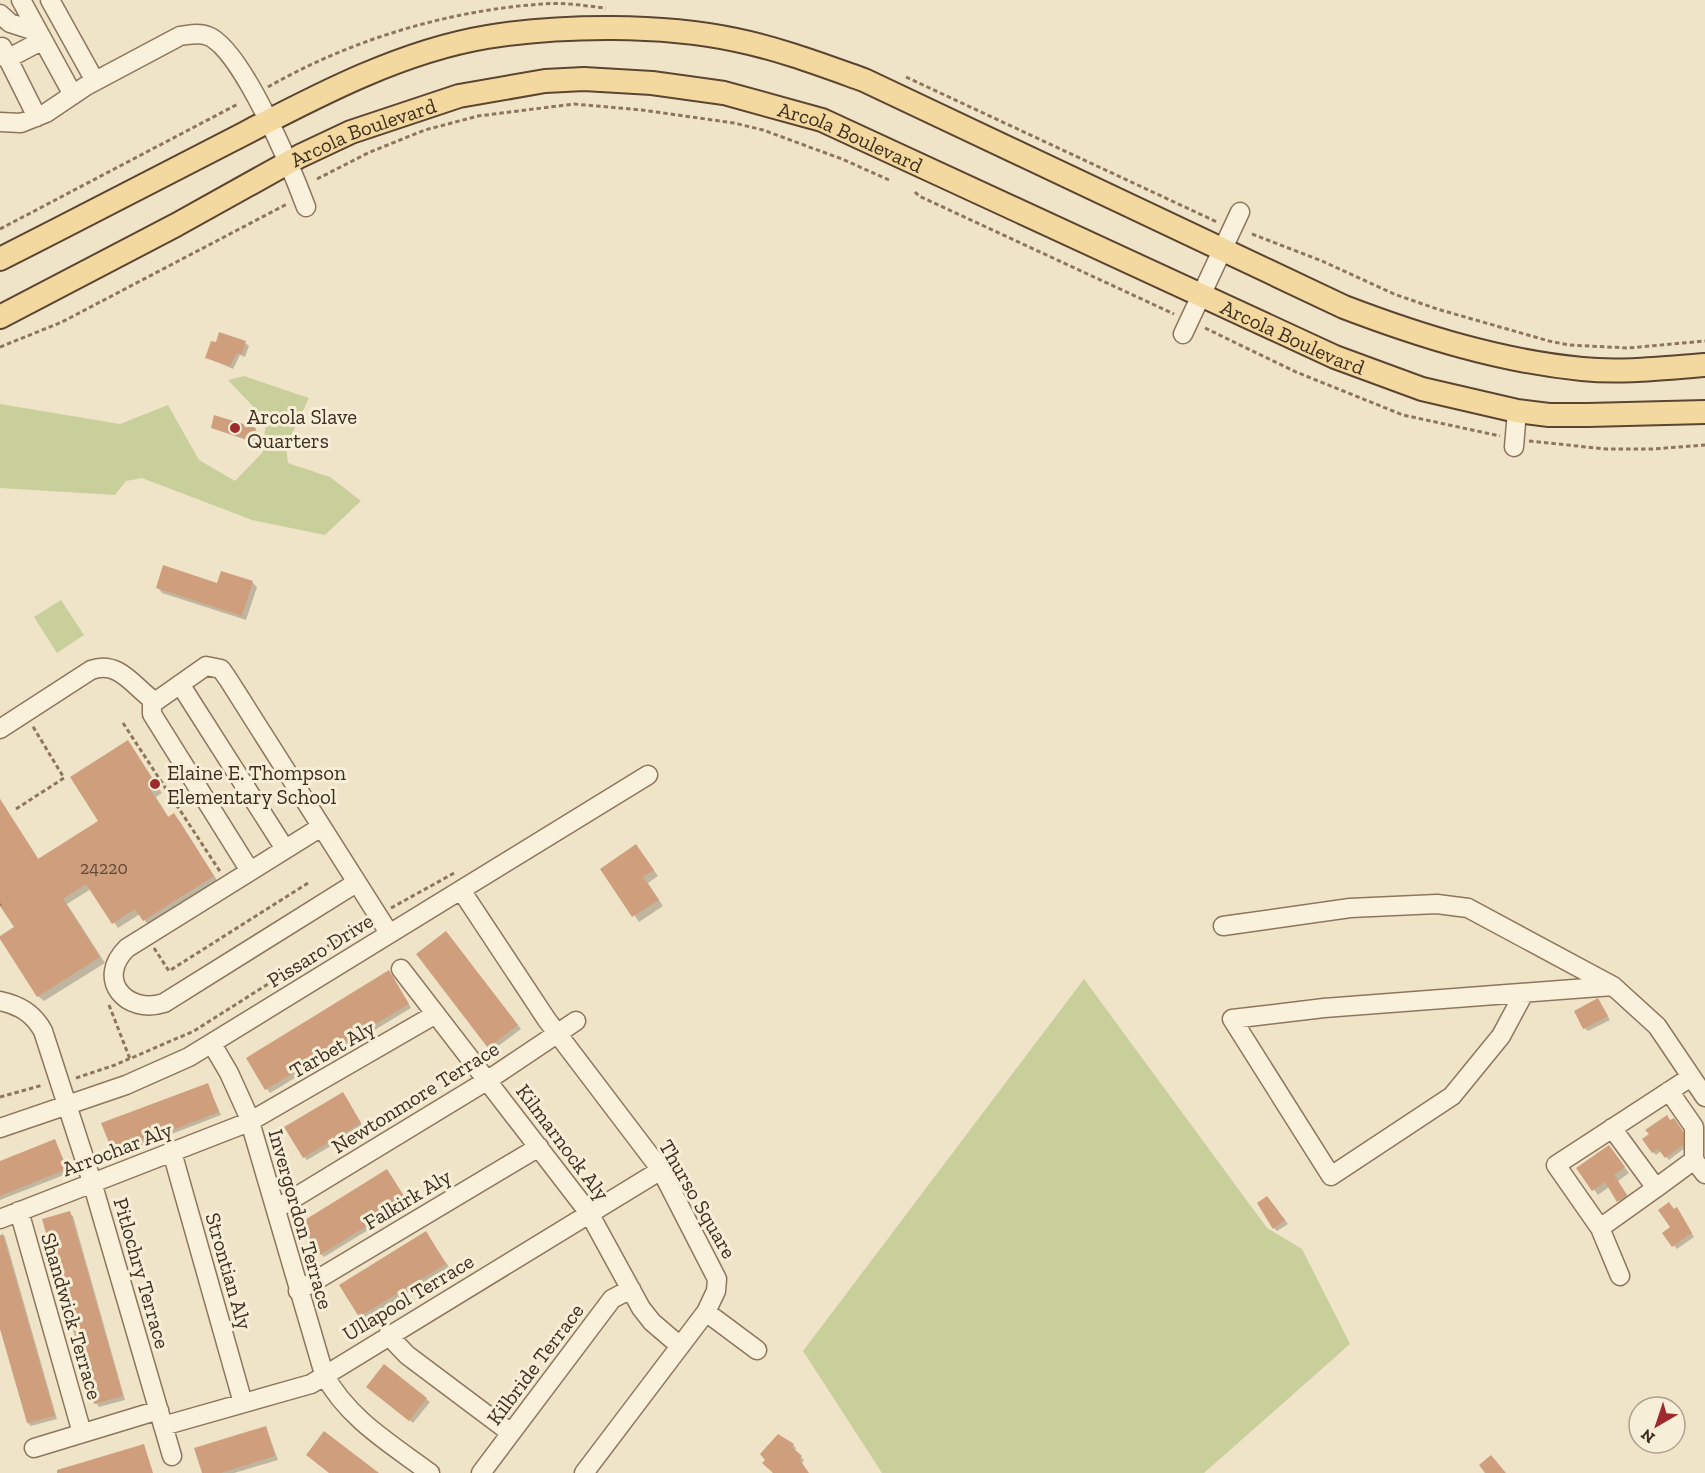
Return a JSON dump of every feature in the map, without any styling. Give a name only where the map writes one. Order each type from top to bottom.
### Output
[{"type":"main road","points":[[0,259],[345,84],[413,57],[486,37],[548,30],[608,29],[674,32],[735,40],[802,58],[864,80],[1344,307],[1395,327],[1459,346],[1583,369],[1705,365]]},
{"type":"main road","name":"Arcola Boulevard","points":[[0,317],[334,140],[393,116],[487,89],[584,79],[693,88],[756,100],[822,120],[1335,357],[1422,389],[1517,411],[1578,415],[1705,412]]},
{"type":"street","points":[[21,0],[73,95]]},
{"type":"street","points":[[50,0],[95,81]]},
{"type":"street","points":[[0,14],[10,23],[40,36]]},
{"type":"street","points":[[0,122],[21,123],[37,117],[95,81],[180,36],[195,34],[208,36],[228,52],[268,122],[287,164],[298,205]]},
{"type":"street","points":[[37,117],[4,53],[40,36]]},
{"type":"street","points":[[1183,334],[1240,212]]},
{"type":"street","points":[[1514,441],[1517,411]]},
{"type":"street","points":[[0,729],[91,670],[102,666],[120,670],[154,701]]},
{"type":"street","points":[[250,871],[158,726],[153,714],[154,701],[206,666],[221,669],[389,933]]},
{"type":"street","points":[[180,684],[285,849]]},
{"type":"street","name":"Pissaro Drive","points":[[0,1128],[155,1073],[212,1044],[648,775]]},
{"type":"street","points":[[321,827],[146,936],[120,955],[113,972],[118,990],[138,1005],[152,1007],[164,1003],[356,883]]},
{"type":"street","name":"Thurso Square","points":[[461,890],[557,1034],[661,1170],[717,1279],[716,1291],[706,1312],[584,1473]]},
{"type":"street","points":[[1223,926],[1350,908],[1437,904],[1468,908],[1613,986],[1657,1026],[1705,1097]]},
{"type":"street","name":"Kilmarnock Aly","points":[[401,969],[589,1213],[652,1322],[680,1346]]},
{"type":"street","points":[[1523,995],[1501,1036],[1452,1096],[1331,1176],[1232,1019],[1324,1008],[1523,995],[1613,986]]},
{"type":"street","name":"Pitlochry Terrace","points":[[0,1001],[14,1004],[37,1020],[92,1182],[172,1456]]},
{"type":"street","name":"Tarbet Aly","points":[[249,1122],[436,1014]]},
{"type":"street","name":"Newtonmore Terrace","points":[[276,1209],[488,1080],[576,1021]]},
{"type":"street","name":"Invergordon Terrace","points":[[212,1044],[229,1072],[249,1122],[324,1374],[335,1394],[357,1418],[430,1473]]},
{"type":"street","points":[[1620,1276],[1600,1228],[1556,1165],[1692,1077]]},
{"type":"street","points":[[1600,1228],[1656,1188],[1700,1167],[1694,1127],[1669,1091]]},
{"type":"street","name":"Arrochar Aly","points":[[0,1219],[249,1122]]},
{"type":"street","points":[[1612,1128],[1656,1188]]},
{"type":"street","name":"Falkirk Aly","points":[[298,1291],[539,1147]]},
{"type":"street","name":"Strontian Aly","points":[[172,1152],[243,1403]]},
{"type":"street","name":"Ullapool Terrace","points":[[34,1448],[82,1433],[243,1403],[311,1384],[661,1170]]},
{"type":"street","name":"Shandwick Terrace","points":[[19,1211],[82,1433]]},
{"type":"street","name":"Kilbride Terrace","points":[[481,1473],[612,1299],[631,1289]]},
{"type":"street","points":[[706,1312],[757,1350]]},
{"type":"street","points":[[388,1335],[407,1355],[511,1433]]},
{"type":"path","points":[[268,87],[382,36],[453,17],[544,3],[615,8]]},
{"type":"path","points":[[904,76],[1217,222]]},
{"type":"path","points":[[0,229],[238,104]]},
{"type":"path","points":[[316,179],[370,152],[425,130],[478,116],[573,104],[653,112],[763,130],[842,159],[889,180]]},
{"type":"path","points":[[915,192],[919,196],[1174,314]]},
{"type":"path","points":[[0,347],[63,322],[298,205]]},
{"type":"path","points":[[1252,234],[1312,257],[1394,294],[1437,309],[1549,341],[1569,345],[1628,348],[1705,341]]},
{"type":"path","points":[[1205,328],[1296,372],[1403,415],[1494,437],[1514,441],[1606,448],[1653,449],[1705,444]]},
{"type":"path","points":[[16,809],[64,778],[24,714]]},
{"type":"path","points":[[123,723],[221,874],[212,880]]},
{"type":"path","points":[[0,1097],[86,1076],[130,1059],[215,1019],[292,967],[378,915],[461,869]]},
{"type":"path","points":[[146,936],[169,971],[308,883]]},
{"type":"path","points":[[106,997],[130,1059]]},
{"type":"green space","points":[[244,376],[309,398],[286,446],[288,463],[330,477],[361,501],[325,535],[252,520],[142,478],[126,481],[115,495],[0,488],[0,404],[120,424],[168,405],[199,460],[235,481],[263,452],[266,420],[228,380]]},
{"type":"green space","points":[[61,600],[84,635],[57,653],[34,617]]},
{"type":"green space","points":[[1084,979],[1267,1228],[1302,1249],[1350,1344],[1204,1473],[882,1473],[803,1351]]},
{"type":"building","points":[[219,332],[246,341],[242,354],[237,353],[230,366],[205,358],[211,341],[216,342]]},
{"type":"building","points":[[214,415],[256,428],[252,441],[211,428]]},
{"type":"building","points":[[163,565],[217,583],[221,571],[253,581],[242,616],[156,588]]},
{"type":"building","name":"Elaine E. Thompson Elementary School","points":[[128,740],[158,787],[151,791],[168,817],[174,813],[214,876],[143,921],[135,909],[112,924],[86,884],[63,899],[100,957],[37,997],[0,939],[0,936],[14,927],[0,906],[0,799],[38,859],[98,821],[70,777]]},
{"type":"building","points":[[636,844],[654,870],[643,877],[659,900],[632,917],[600,869]]},
{"type":"building","points":[[446,931],[518,1025],[488,1048],[416,954]]},
{"type":"building","points":[[389,970],[409,1004],[265,1090],[246,1058]]},
{"type":"building","points":[[1598,998],[1608,1016],[1583,1029],[1574,1011]]},
{"type":"building","points":[[208,1083],[219,1112],[113,1153],[101,1123]]},
{"type":"building","points":[[343,1092],[361,1123],[303,1158],[284,1127]]},
{"type":"building","points":[[1667,1115],[1670,1120],[1674,1118],[1683,1131],[1683,1145],[1665,1158],[1658,1149],[1652,1153],[1642,1139],[1649,1134],[1645,1130]]},
{"type":"building","points":[[55,1139],[67,1169],[0,1196],[0,1161]]},
{"type":"building","points":[[1609,1145],[1625,1167],[1614,1175],[1627,1195],[1617,1202],[1605,1182],[1592,1191],[1576,1168]]},
{"type":"building","points":[[387,1169],[407,1201],[320,1255],[300,1223]]},
{"type":"building","points":[[1267,1196],[1285,1220],[1273,1229],[1257,1203]]},
{"type":"building","points":[[1669,1202],[1674,1209],[1677,1207],[1692,1233],[1672,1247],[1662,1233],[1670,1227],[1658,1210]]},
{"type":"building","points":[[70,1211],[123,1396],[94,1404],[42,1219]]},
{"type":"building","points":[[426,1231],[446,1264],[359,1317],[339,1285]]},
{"type":"building","points":[[0,1235],[3,1235],[55,1416],[27,1423],[0,1329]]},
{"type":"building","points":[[384,1364],[427,1398],[409,1421],[366,1387]]},
{"type":"building","points":[[266,1426],[275,1456],[221,1473],[202,1473],[194,1448]]},
{"type":"building","points":[[324,1431],[379,1473],[329,1473],[306,1455]]},
{"type":"building","points":[[778,1434],[794,1444],[792,1447],[802,1456],[799,1459],[809,1473],[773,1473],[762,1463],[765,1460],[760,1454]]},
{"type":"building","points":[[144,1444],[153,1473],[57,1473],[57,1470]]},
{"type":"building","points":[[1491,1455],[1506,1473],[1485,1473],[1479,1465]]},
{"type":"place","name":"Arcola Slave Quarters","points":[[235,428]]},
{"type":"place","name":"Elaine E. Thompson Elementary School","points":[[155,784]]}]
